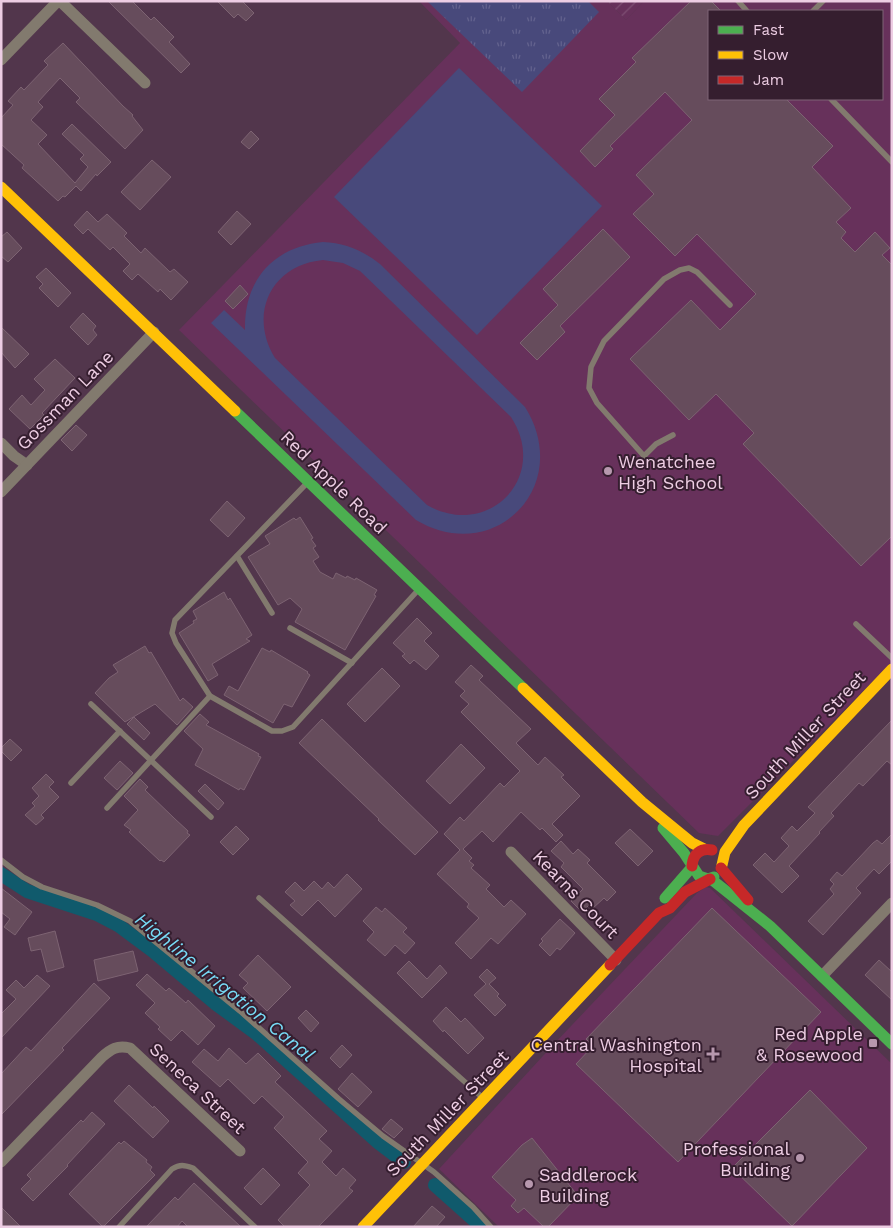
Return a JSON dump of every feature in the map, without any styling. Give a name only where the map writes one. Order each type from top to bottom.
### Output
[{"type":"street","points":[[1,60],[59,1],[145,83]]},
{"type":"street","name":"Red Apple Road","points":[[1,187],[642,802],[692,843],[705,849]]},
{"type":"street","name":"Gossman Lane","points":[[1,492],[154,332]]},
{"type":"street","points":[[1,444],[27,465]]},
{"type":"street","name":"South Miller Street","points":[[721,866],[726,852],[744,825],[892,669]]},
{"type":"street","name":"Red Apple Road","points":[[642,802],[684,853],[692,867]]},
{"type":"street","name":"South Miller Street","points":[[705,849],[716,845],[744,825]]},
{"type":"street","points":[[770,926],[721,866],[718,854],[705,849],[693,857],[692,867],[696,875],[701,878],[710,879],[770,926],[892,1044]]},
{"type":"street","name":"Kearns Court","points":[[511,852],[616,960]]},
{"type":"street","points":[[710,879],[716,876],[721,866]]},
{"type":"street","name":"South Miller Street","points":[[659,913],[662,902],[692,867]]},
{"type":"street","name":"South Miller Street","points":[[363,1227],[659,913],[670,908],[685,892],[710,879]]},
{"type":"street","points":[[822,976],[892,903]]},
{"type":"street","name":"Seneca Street","points":[[1,1162],[106,1054],[116,1047],[123,1046],[130,1048],[240,1151]]},
{"type":"lane","points":[[814,10],[823,1]]},
{"type":"lane","points":[[832,100],[892,162]]},
{"type":"lane","points":[[673,435],[656,444],[644,456],[592,395],[589,388],[591,367],[604,341],[664,279],[680,270],[688,268],[697,272],[730,305]]},
{"type":"lane","points":[[309,482],[175,620],[172,632],[176,643],[210,696],[272,731],[282,731],[293,727],[420,588]]},
{"type":"lane","points":[[237,556],[272,613]]},
{"type":"lane","points":[[856,624],[892,658]]},
{"type":"lane","points":[[290,628],[352,662]]},
{"type":"lane","points":[[107,808],[210,696]]},
{"type":"lane","points":[[91,704],[211,817]]},
{"type":"lane","points":[[71,783],[120,731]]},
{"type":"lane","points":[[1,860],[22,876],[42,887],[97,905],[130,921],[240,1011],[383,1136],[422,1164],[473,1207],[491,1227]]},
{"type":"lane","points":[[260,898],[484,1099]]},
{"type":"lane","points":[[119,1227],[172,1169],[178,1165],[184,1165],[193,1168],[255,1227]]},
{"type":"shaded area","name":"Wenatchee High School","points":[[419,1],[607,1],[626,20],[644,1],[892,1],[892,662],[718,836],[699,833],[179,330],[460,43]]},
{"type":"shaded area","points":[[607,1],[644,1],[626,20]]},
{"type":"shaded area","name":"Central Washington Hospital","points":[[706,887],[710,888],[892,1064],[892,1227],[499,1227],[439,1169],[554,1044],[697,893]]},
{"type":"green space","points":[[427,1],[588,1],[599,12],[522,92]]},
{"type":"green space","points":[[459,68],[602,206],[477,335],[334,197]]},
{"type":"green space","points":[[323,242],[339,244],[360,251],[380,264],[525,407],[538,436],[540,464],[533,489],[518,510],[498,525],[473,533],[445,532],[416,520],[211,323],[224,310],[245,330],[246,312],[250,296],[256,282],[265,269],[276,259],[305,245]],"holes":[[[323,260],[343,263],[360,271],[511,417],[521,439],[523,461],[518,480],[506,497],[491,508],[471,514],[450,514],[427,505],[275,358],[267,341],[264,325],[265,309],[269,294],[290,271],[305,264]]]},
{"type":"building","points":[[108,1],[132,1],[151,20],[154,17],[174,37],[169,42],[190,64],[181,73]]},
{"type":"building","points":[[217,1],[242,1],[254,13],[246,21],[238,14],[234,18]]},
{"type":"building","name":"Wenatchee High School","points":[[691,1],[711,1],[720,10],[708,10],[708,100],[787,100],[833,146],[812,167],[851,208],[836,222],[846,232],[841,238],[855,252],[875,232],[890,248],[882,255],[892,265],[892,536],[861,566],[743,444],[754,433],[716,394],[689,420],[630,359],[691,300],[720,330],[756,294],[697,234],[675,256],[633,214],[654,194],[636,175],[692,120],[665,92],[610,146],[613,149],[595,167],[580,151],[615,115],[599,99],[636,62],[632,58]]},
{"type":"building","points":[[63,43],[133,115],[143,130],[125,149],[76,102],[80,98],[60,78],[38,102],[43,107],[31,120],[47,135],[38,144],[75,183],[88,167],[80,159],[84,155],[62,134],[72,124],[111,162],[97,176],[96,174],[81,191],[76,186],[58,201],[22,168],[24,165],[1,144],[1,118],[13,105],[8,101],[21,87],[24,90],[48,65],[44,61]]},
{"type":"building","points":[[251,131],[259,139],[249,149],[241,142]]},
{"type":"building","points":[[152,160],[171,177],[140,210],[121,192]]},
{"type":"building","points":[[87,211],[98,222],[107,214],[127,233],[124,236],[141,253],[145,248],[170,272],[174,269],[188,282],[171,300],[160,289],[158,292],[138,274],[132,280],[123,271],[130,264],[113,247],[110,250],[88,229],[83,234],[74,225]]},
{"type":"building","points":[[237,211],[251,224],[231,245],[218,232]]},
{"type":"building","points":[[603,229],[630,257],[560,326],[565,332],[537,360],[520,343],[558,305],[543,289]]},
{"type":"building","points":[[7,232],[22,248],[8,262],[1,256],[1,237]]},
{"type":"building","points":[[46,268],[71,293],[58,307],[39,288],[43,284],[36,277]]},
{"type":"building","points":[[240,285],[248,294],[233,309],[225,301]]},
{"type":"building","points":[[83,313],[96,326],[93,330],[97,335],[88,345],[70,327]]},
{"type":"building","points":[[1,327],[29,354],[15,368],[1,352]]},
{"type":"building","points":[[55,359],[75,378],[42,413],[44,415],[30,429],[9,409],[22,395],[31,405],[45,390],[34,379]]},
{"type":"building","points":[[76,425],[87,435],[72,451],[61,440]]},
{"type":"building","points":[[227,501],[245,518],[228,537],[210,520]]},
{"type":"building","points":[[300,517],[316,546],[313,548],[319,557],[313,561],[320,572],[333,579],[336,573],[346,578],[347,576],[355,580],[356,578],[377,590],[374,595],[376,596],[345,650],[295,622],[302,609],[290,598],[278,605],[248,557],[270,544],[265,536],[294,518],[296,520]]},
{"type":"building","points":[[224,592],[228,600],[230,598],[252,635],[246,639],[250,641],[212,664],[218,675],[208,681],[179,633],[197,619],[193,611]]},
{"type":"building","points":[[417,618],[432,633],[424,641],[439,656],[426,670],[414,660],[410,664],[402,656],[405,654],[393,643]]},
{"type":"building","points":[[145,646],[149,653],[151,652],[180,701],[183,698],[193,707],[177,725],[155,704],[125,722],[95,693],[109,678],[118,672],[113,665]]},
{"type":"building","points":[[262,648],[270,652],[271,650],[310,675],[292,707],[284,704],[273,723],[224,695],[229,686],[238,691]]},
{"type":"building","points":[[471,665],[483,676],[479,680],[531,729],[516,743],[538,765],[545,757],[564,775],[561,777],[580,796],[552,824],[563,835],[556,842],[542,828],[540,830],[521,812],[493,842],[482,831],[463,849],[472,858],[469,861],[474,865],[471,868],[490,885],[486,889],[504,907],[511,900],[526,914],[498,944],[491,938],[471,959],[455,943],[479,918],[467,907],[469,904],[437,874],[460,850],[444,834],[460,817],[464,821],[500,783],[504,787],[520,771],[461,712],[469,704],[460,696],[465,691],[455,682]]},
{"type":"building","points":[[382,668],[400,686],[365,722],[347,704]]},
{"type":"building","points":[[200,714],[209,722],[206,725],[259,754],[258,756],[261,757],[244,790],[240,788],[239,790],[195,765],[203,749],[184,731]]},
{"type":"building","points":[[134,717],[150,733],[144,740],[127,724]]},
{"type":"building","points":[[322,719],[438,832],[415,855],[299,743]]},
{"type":"building","points":[[892,720],[892,765],[887,761],[863,786],[859,783],[831,813],[834,816],[789,866],[799,876],[782,893],[753,865],[765,853],[774,862],[789,846],[781,838],[792,826],[797,831],[815,813],[808,807]]},
{"type":"building","points":[[10,739],[22,750],[11,761],[1,751],[1,748]]},
{"type":"building","points":[[461,744],[485,768],[450,804],[426,781]]},
{"type":"building","points":[[120,761],[133,773],[117,790],[104,778]]},
{"type":"building","points":[[46,774],[54,782],[49,787],[59,797],[41,815],[44,818],[36,825],[25,815],[35,806],[32,803],[39,796],[32,788]]},
{"type":"building","points":[[140,779],[148,787],[145,790],[190,835],[164,862],[160,861],[124,825],[138,810],[124,796]]},
{"type":"building","points":[[205,784],[224,803],[218,810],[198,791]]},
{"type":"building","points":[[236,826],[249,839],[233,855],[220,842]]},
{"type":"building","points":[[630,829],[653,851],[638,866],[615,843]]},
{"type":"building","points":[[892,834],[892,861],[879,874],[874,869],[856,888],[861,893],[823,935],[808,921],[834,894],[830,889],[834,884],[830,880],[837,872],[842,876],[877,840],[882,844]]},
{"type":"building","points":[[561,841],[573,854],[578,849],[590,860],[587,863],[616,892],[607,901],[604,898],[592,909],[589,905],[582,912],[571,901],[583,889],[561,867],[564,863],[551,851]]},
{"type":"building","points":[[347,874],[362,889],[335,917],[318,900],[302,916],[290,905],[295,901],[285,892],[295,882],[304,891],[314,881],[322,889],[328,882],[334,888]]},
{"type":"building","points":[[1,888],[32,912],[15,935],[4,927],[10,919],[1,912]]},
{"type":"building","points":[[376,907],[382,912],[385,908],[407,928],[403,932],[415,943],[405,954],[395,945],[385,956],[367,940],[374,932],[363,921]]},
{"type":"building","points":[[712,908],[821,1012],[678,1162],[576,1064],[593,1046],[586,1039]]},
{"type":"building","points":[[560,919],[575,933],[560,950],[557,948],[550,956],[539,945],[543,941],[541,939]]},
{"type":"building","points":[[55,931],[64,967],[47,972],[41,949],[31,951],[28,938]]},
{"type":"building","points":[[133,951],[138,971],[98,981],[94,960]]},
{"type":"building","points":[[258,955],[291,987],[267,1011],[243,988],[248,983],[239,975]]},
{"type":"building","points":[[879,960],[892,972],[892,1000],[865,975]]},
{"type":"building","points":[[409,961],[427,979],[440,965],[447,973],[422,998],[397,973]]},
{"type":"building","points":[[487,969],[496,978],[489,984],[506,1005],[495,1016],[474,995],[486,984],[479,977]]},
{"type":"building","points":[[147,974],[166,991],[169,988],[186,1003],[188,1000],[215,1026],[198,1045],[182,1030],[171,1041],[145,1013],[155,1003],[136,985]]},
{"type":"building","points":[[37,975],[50,986],[1,1038],[1,1014],[16,999],[6,990],[16,980],[24,988]]},
{"type":"building","points":[[94,983],[110,998],[62,1048],[64,1050],[1,1115],[1,1074],[26,1047],[31,1051]]},
{"type":"building","points":[[446,1007],[461,1022],[465,1018],[484,1038],[468,1054],[433,1021]]},
{"type":"building","points":[[306,1010],[319,1023],[311,1032],[298,1018]]},
{"type":"building","points":[[342,1045],[352,1055],[340,1068],[330,1058]]},
{"type":"building","points":[[229,1048],[246,1064],[258,1053],[281,1076],[275,1082],[327,1131],[319,1139],[332,1151],[322,1162],[336,1176],[343,1168],[356,1180],[349,1188],[353,1191],[318,1227],[285,1227],[278,1220],[310,1185],[298,1173],[308,1162],[274,1128],[284,1117],[262,1096],[254,1104],[228,1079],[220,1087],[192,1062],[204,1049],[218,1061]]},
{"type":"building","points":[[352,1073],[372,1092],[358,1107],[338,1089]]},
{"type":"building","points":[[129,1085],[169,1121],[153,1138],[114,1101]]},
{"type":"building","name":"Professional Building","points":[[810,1090],[867,1148],[792,1226],[732,1168]]},
{"type":"building","points":[[92,1112],[105,1124],[68,1166],[33,1201],[21,1189],[31,1179],[27,1175],[81,1120],[83,1122]]},
{"type":"building","points":[[391,1119],[403,1129],[394,1138],[382,1129]]},
{"type":"building","name":"Saddlerock Building","points":[[532,1138],[578,1196],[548,1227],[544,1227],[524,1208],[518,1213],[511,1206],[516,1200],[492,1177],[522,1145]]},
{"type":"building","points":[[124,1141],[147,1160],[146,1162],[152,1167],[150,1170],[155,1175],[103,1227],[69,1194],[119,1142],[121,1144]]},
{"type":"building","points":[[263,1168],[280,1185],[261,1205],[244,1188]]},
{"type":"building","points":[[194,1183],[241,1227],[188,1227],[182,1221],[177,1227],[146,1227],[175,1197],[178,1200]]},
{"type":"building","points":[[432,1206],[445,1217],[436,1227],[413,1227]]},
{"type":"building","points":[[1,1207],[21,1227],[1,1227]]},
{"type":"waterway","name":"Highline Irrigation Canal","points":[[1,874],[27,891],[97,914],[118,925],[153,951],[215,1003],[256,1033],[379,1143],[404,1162]]},
{"type":"waterway","name":"Highline Irrigation Canal","points":[[435,1185],[482,1227]]},
{"type":"traffic: fast","points":[[235,411],[523,688]]},
{"type":"traffic: fast","points":[[663,828],[684,853],[699,876],[708,879],[714,877]]},
{"type":"traffic: fast","points":[[665,898],[692,867]]},
{"type":"traffic: fast","points":[[711,879],[770,926],[892,1044]]},
{"type":"traffic: slow","points":[[1,187],[235,411]]},
{"type":"traffic: slow","points":[[722,865],[725,852],[744,825],[892,669]]},
{"type":"traffic: slow","points":[[523,688],[642,802],[692,843],[704,849]]},
{"type":"traffic: slow","points":[[363,1227],[610,965]]},
{"type":"traffic: jam","points":[[692,866],[694,858],[698,853],[704,850],[712,850]]},
{"type":"traffic: jam","points":[[721,868],[748,900]]},
{"type":"traffic: jam","points":[[610,965],[659,913],[670,908],[685,892],[710,879]]},
{"type":"place","name":"Wenatchee High School","points":[[608,471]]},
{"type":"place","name":"Red Apple & Rosewood","points":[[873,1043]]},
{"type":"place","name":"Central Washington Hospital","points":[[713,1054]]},
{"type":"place","name":"Professional Building","points":[[800,1158]]},
{"type":"place","name":"Saddlerock Building","points":[[529,1184]]}]
